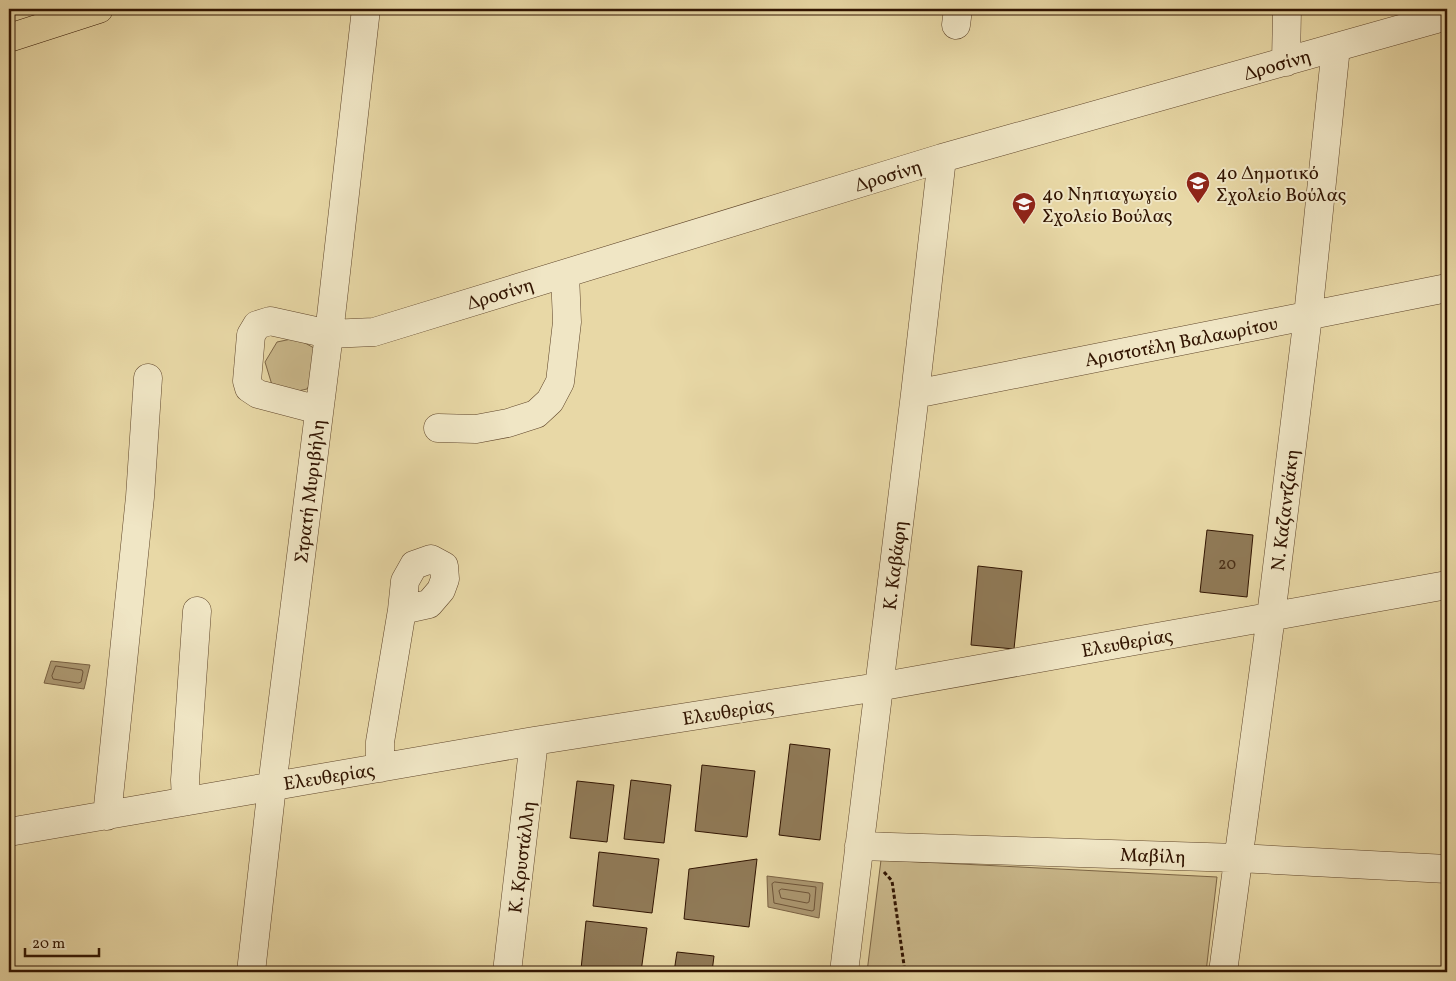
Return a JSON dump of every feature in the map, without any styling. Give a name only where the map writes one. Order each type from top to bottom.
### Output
[{"type":"highway","points":[[9,38],[99,9]]},
{"type":"street","name":"Στρατή Μυριβήλη","points":[[251,972],[272,786],[329,334],[366,9]]},
{"type":"street","points":[[1286,62],[1287,9]]},
{"type":"street","name":"Δροσίνη","points":[[319,410],[258,394],[249,388],[247,381],[251,335],[258,325],[270,321],[329,334],[374,332],[942,158],[1447,16]]},
{"type":"street","name":"Ν. Καζαντζάκη","points":[[1223,972],[1271,616],[1308,316],[1336,47]]},
{"type":"street","name":"Κ. Καβάφη","points":[[844,972],[916,394],[942,158]]},
{"type":"street","points":[[438,428],[476,429],[508,423],[536,414],[550,401],[560,382],[567,322],[565,274]]},
{"type":"street","name":"Αριστοτέλη Βαλαωρίτου","points":[[916,394],[1447,288]]},
{"type":"street","points":[[107,816],[140,498],[148,378]]},
{"type":"street","name":"Ελευθερίας","points":[[9,832],[534,741],[878,687],[1447,585]]},
{"type":"street","points":[[380,768],[380,742],[402,610]]},
{"type":"street","points":[[186,801],[185,780],[197,611]]},
{"type":"street","name":"Κ. Κρυστάλλη","points":[[507,972],[534,741]]},
{"type":"street","name":"Μαβίλη","points":[[859,846],[1238,858],[1447,869]]},
{"type":"path","points":[[859,846],[892,881],[905,972]]},
{"type":"shaded area","points":[[296,338],[314,348],[319,369],[307,389],[289,393],[272,385],[265,362],[277,342]]},
{"type":"shaded area","points":[[881,860],[1217,877],[1206,972],[867,972]]},
{"type":"water","points":[[51,661],[90,665],[84,689],[44,683]]},
{"type":"water","points":[[767,876],[823,883],[819,918],[768,907]]},
{"type":"building","points":[[1207,530],[1253,535],[1247,597],[1200,592]]},
{"type":"building","points":[[978,566],[1022,571],[1014,649],[971,645]]},
{"type":"building","points":[[790,744],[830,749],[820,840],[779,835]]},
{"type":"building","points":[[702,765],[755,771],[747,837],[695,831]]},
{"type":"building","points":[[631,780],[671,785],[664,843],[624,839]]},
{"type":"building","points":[[577,781],[614,785],[607,842],[570,838]]},
{"type":"building","points":[[599,852],[659,859],[652,913],[593,906]]},
{"type":"building","points":[[757,859],[749,927],[684,919],[689,869]]},
{"type":"building","points":[[586,921],[647,928],[641,972],[610,972],[581,969]]},
{"type":"building","points":[[677,952],[714,956],[712,972],[674,972]]},
{"type":"place","name":"4ο Δημοτικό Σχολείο Βούλας","points":[[1198,204]]},
{"type":"place","name":"4ο Νηπιαγωγείο Σχολείο Βούλας","points":[[1024,225]]}]
